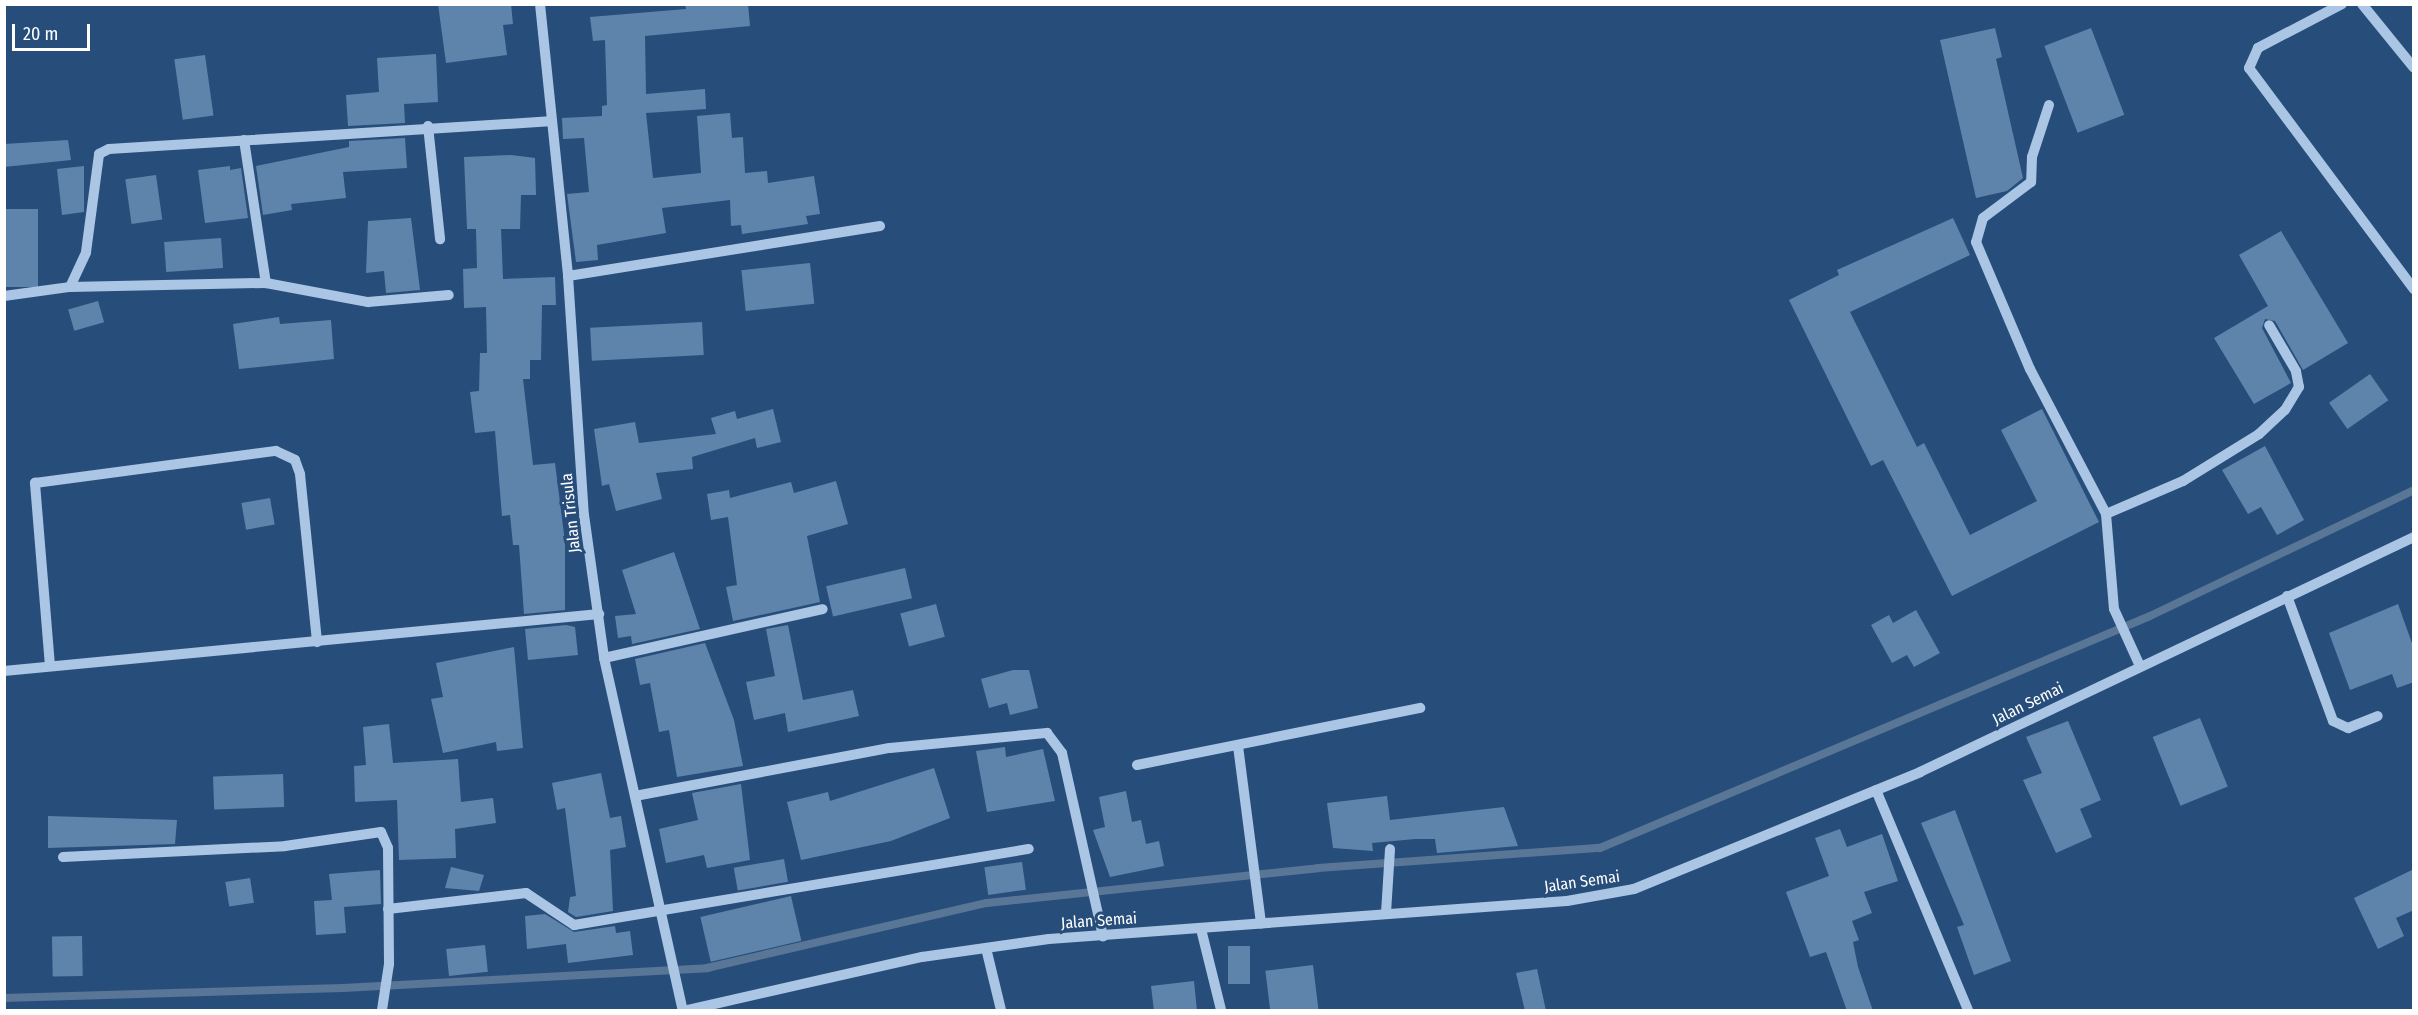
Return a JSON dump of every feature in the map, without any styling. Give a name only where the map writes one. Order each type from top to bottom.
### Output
[{"type":"street","name":"Jalan Trisula","points":[[540,4],[549,121],[568,276],[584,515],[604,657],[682,1005]]},
{"type":"street","points":[[2342,4],[2259,48],[2249,68],[2414,288]]},
{"type":"street","points":[[2362,4],[2414,68]]},
{"type":"street","points":[[2049,105],[2032,157],[2031,182],[1993,207],[1976,242],[2030,369],[2106,514],[2114,609],[2139,662]]},
{"type":"street","points":[[70,287],[86,252],[99,154],[428,126],[549,121]]},
{"type":"street","points":[[428,126],[440,239]]},
{"type":"street","points":[[244,140],[266,283]]},
{"type":"street","points":[[568,276],[880,226]]},
{"type":"street","points":[[4,297],[70,287],[266,283],[368,302],[449,295]]},
{"type":"street","points":[[2106,514],[2184,481],[2259,434],[2285,410],[2300,387],[2296,370],[2269,325]]},
{"type":"street","points":[[50,666],[35,483],[276,451],[295,460],[300,474],[317,642]]},
{"type":"street","name":"Jalan Semai","points":[[688,1011],[986,948],[1386,913],[1567,901],[1634,889],[1876,790],[2139,662],[2414,537]]},
{"type":"street","points":[[2287,596],[2333,721],[2348,728],[2378,716]]},
{"type":"street","points":[[604,657],[823,609]]},
{"type":"street","points":[[4,670],[599,614]]},
{"type":"street","points":[[1137,765],[1420,708]]},
{"type":"street","points":[[634,796],[890,748],[1047,733],[1062,753],[1103,936]]},
{"type":"street","points":[[1238,746],[1261,924]]},
{"type":"street","points":[[1876,790],[1968,1011]]},
{"type":"street","points":[[63,857],[285,846],[381,832],[388,848],[386,978],[382,1011]]},
{"type":"street","points":[[388,909],[526,893],[574,925],[1029,849]]},
{"type":"street","points":[[1386,913],[1390,849]]},
{"type":"street","points":[[1201,929],[1221,1011]]},
{"type":"street","points":[[986,948],[1001,1011]]},
{"type":"building","points":[[438,4],[511,4],[513,24],[503,25],[507,55],[446,63]]},
{"type":"building","points":[[685,4],[748,4],[750,26],[645,36],[646,94],[705,89],[706,109],[646,113],[653,178],[701,173],[697,116],[730,113],[732,138],[743,137],[745,173],[767,171],[768,183],[814,176],[820,214],[806,216],[808,224],[742,234],[741,225],[731,226],[730,200],[662,208],[666,233],[597,245],[598,260],[576,262],[567,194],[589,192],[584,138],[563,139],[562,118],[602,116],[602,106],[607,105],[605,40],[593,41],[590,17],[686,9]]},
{"type":"building","points":[[1995,28],[2002,57],[1996,59],[2023,178],[2007,191],[1976,198],[1940,40]]},
{"type":"building","points":[[2091,28],[2124,115],[2078,133],[2044,46]]},
{"type":"building","points":[[436,54],[438,102],[404,104],[405,123],[348,126],[346,95],[379,92],[377,58]]},
{"type":"building","points":[[205,55],[213,115],[183,120],[174,59]]},
{"type":"building","points":[[405,138],[407,168],[343,172],[346,198],[291,204],[292,210],[263,215],[256,166],[349,147],[349,141]]},
{"type":"building","points":[[68,140],[71,160],[4,167],[4,144]]},
{"type":"building","points":[[511,155],[535,158],[536,195],[521,195],[520,229],[501,229],[503,279],[555,277],[556,305],[542,305],[541,360],[530,360],[530,379],[523,379],[533,465],[555,463],[565,542],[565,610],[524,614],[519,545],[513,545],[510,515],[502,516],[495,431],[475,433],[470,392],[479,391],[480,353],[487,353],[486,307],[464,308],[463,269],[477,268],[476,229],[467,229],[464,157]]},
{"type":"building","points":[[84,166],[84,212],[62,215],[57,169]]},
{"type":"building","points":[[230,166],[230,170],[241,168],[248,218],[205,223],[198,170]]},
{"type":"building","points":[[156,175],[162,220],[132,224],[125,179]]},
{"type":"building","points":[[4,209],[38,209],[38,287],[4,287]]},
{"type":"building","points":[[411,218],[420,290],[386,293],[384,271],[366,273],[368,221]]},
{"type":"building","points":[[1953,218],[1970,255],[1850,312],[1917,447],[1924,443],[1970,535],[2037,501],[2001,430],[2042,409],[2099,522],[1952,596],[1883,460],[1871,466],[1789,300],[1839,275],[1837,270]]},
{"type":"building","points":[[2281,231],[2348,343],[2303,370],[2275,321],[2265,319],[2262,328],[2291,383],[2254,404],[2214,338],[2268,306],[2239,255]]},
{"type":"building","points":[[221,238],[223,268],[166,272],[164,242]]},
{"type":"building","points":[[810,263],[814,304],[746,311],[741,270]]},
{"type":"building","points":[[98,301],[104,322],[74,331],[68,310]]},
{"type":"building","points":[[279,317],[280,324],[331,320],[334,359],[239,369],[233,324]]},
{"type":"building","points":[[702,322],[704,355],[592,361],[590,328]]},
{"type":"building","points":[[2370,374],[2388,400],[2347,429],[2329,403]]},
{"type":"building","points":[[773,409],[781,442],[757,448],[755,438],[692,457],[693,469],[656,473],[662,499],[616,511],[609,484],[602,486],[594,429],[635,422],[639,443],[716,434],[711,418],[735,411],[737,419]]},
{"type":"building","points":[[2265,446],[2304,520],[2277,535],[2261,507],[2248,514],[2222,470]]},
{"type":"building","points":[[836,481],[848,524],[807,536],[820,602],[733,621],[726,587],[737,585],[728,517],[711,520],[707,494],[729,490],[730,498],[791,482],[794,493]]},
{"type":"building","points":[[270,498],[275,525],[246,530],[241,503]]},
{"type":"building","points":[[674,552],[700,629],[632,644],[631,636],[618,638],[615,616],[636,614],[622,570]]},
{"type":"building","points":[[905,568],[912,598],[833,616],[826,586]]},
{"type":"building","points":[[936,604],[945,637],[909,646],[900,614]]},
{"type":"building","points":[[2398,604],[2414,649],[2414,682],[2397,688],[2392,674],[2350,690],[2329,633]]},
{"type":"building","points":[[1916,610],[1940,653],[1914,667],[1907,655],[1892,663],[1871,625],[1889,615],[1893,623]]},
{"type":"building","points":[[566,625],[575,627],[578,655],[528,660],[525,629]]},
{"type":"building","points":[[788,625],[803,700],[853,690],[859,716],[788,732],[785,713],[754,720],[746,682],[775,676],[766,629]]},
{"type":"building","points":[[705,643],[734,720],[743,766],[677,777],[669,730],[659,732],[650,683],[640,685],[635,659]]},
{"type":"building","points":[[514,647],[523,748],[497,751],[496,742],[443,753],[431,699],[443,697],[436,663]]},
{"type":"building","points":[[1013,670],[1029,670],[1038,708],[1010,715],[1007,703],[989,708],[981,679]]},
{"type":"building","points":[[2200,718],[2228,787],[2180,806],[2153,737]]},
{"type":"building","points":[[2068,721],[2101,800],[2080,809],[2092,837],[2056,853],[2023,780],[2042,773],[2026,737]]},
{"type":"building","points":[[389,724],[393,763],[458,759],[461,802],[493,798],[496,823],[455,829],[456,858],[399,860],[397,800],[355,802],[354,766],[366,765],[363,727]]},
{"type":"building","points":[[1005,747],[1006,757],[1043,749],[1055,801],[987,812],[976,751]]},
{"type":"building","points":[[934,768],[950,818],[891,841],[801,860],[787,802],[828,792],[830,801]]},
{"type":"building","points":[[601,773],[610,818],[621,816],[626,847],[610,850],[613,911],[576,917],[568,912],[570,897],[576,896],[565,808],[557,810],[552,783]]},
{"type":"building","points":[[283,774],[284,807],[214,809],[213,776]]},
{"type":"building","points":[[741,784],[750,860],[707,868],[704,855],[666,863],[659,829],[698,820],[692,793]]},
{"type":"building","points":[[1126,791],[1132,822],[1141,820],[1146,844],[1159,841],[1164,866],[1110,877],[1093,830],[1105,827],[1099,797]]},
{"type":"building","points":[[1387,796],[1390,820],[1504,807],[1518,846],[1437,853],[1435,839],[1415,839],[1372,843],[1373,851],[1333,848],[1327,803]]},
{"type":"building","points":[[1955,810],[2011,961],[1974,975],[1957,927],[1964,925],[1921,823]]},
{"type":"building","points":[[48,816],[177,820],[175,844],[48,848]]},
{"type":"building","points":[[1840,829],[1847,847],[1882,834],[1898,881],[1864,892],[1872,913],[1852,921],[1859,940],[1853,942],[1858,967],[1873,1011],[1847,1011],[1826,952],[1810,957],[1786,892],[1829,876],[1815,838]]},
{"type":"building","points":[[784,859],[788,882],[738,891],[734,868]]},
{"type":"building","points":[[1022,862],[1026,890],[988,895],[984,867]]},
{"type":"building","points":[[451,867],[484,875],[479,891],[445,888]]},
{"type":"building","points":[[2414,869],[2414,910],[2396,918],[2404,936],[2378,949],[2354,898]]},
{"type":"building","points":[[380,870],[381,904],[344,907],[346,933],[316,935],[314,901],[332,900],[329,874]]},
{"type":"building","points":[[250,878],[254,903],[229,907],[225,882]]},
{"type":"building","points":[[791,896],[801,941],[711,962],[700,917]]},
{"type":"building","points":[[545,914],[574,932],[615,926],[616,933],[630,931],[633,955],[568,963],[566,944],[527,949],[525,916]]},
{"type":"building","points":[[82,936],[83,976],[53,977],[52,937]]},
{"type":"building","points":[[485,945],[488,972],[449,976],[446,949]]},
{"type":"building","points":[[1228,946],[1250,946],[1250,984],[1228,984]]},
{"type":"building","points":[[1313,965],[1319,1010],[1270,1010],[1265,971]]},
{"type":"building","points":[[1537,969],[1546,1011],[1525,1011],[1516,973]]},
{"type":"building","points":[[1194,981],[1197,1011],[1154,1011],[1151,986]]},
{"type":"waterway","points":[[4,998],[343,988],[707,968],[987,903],[1318,868],[1600,848],[2150,616],[2414,490]]}]
